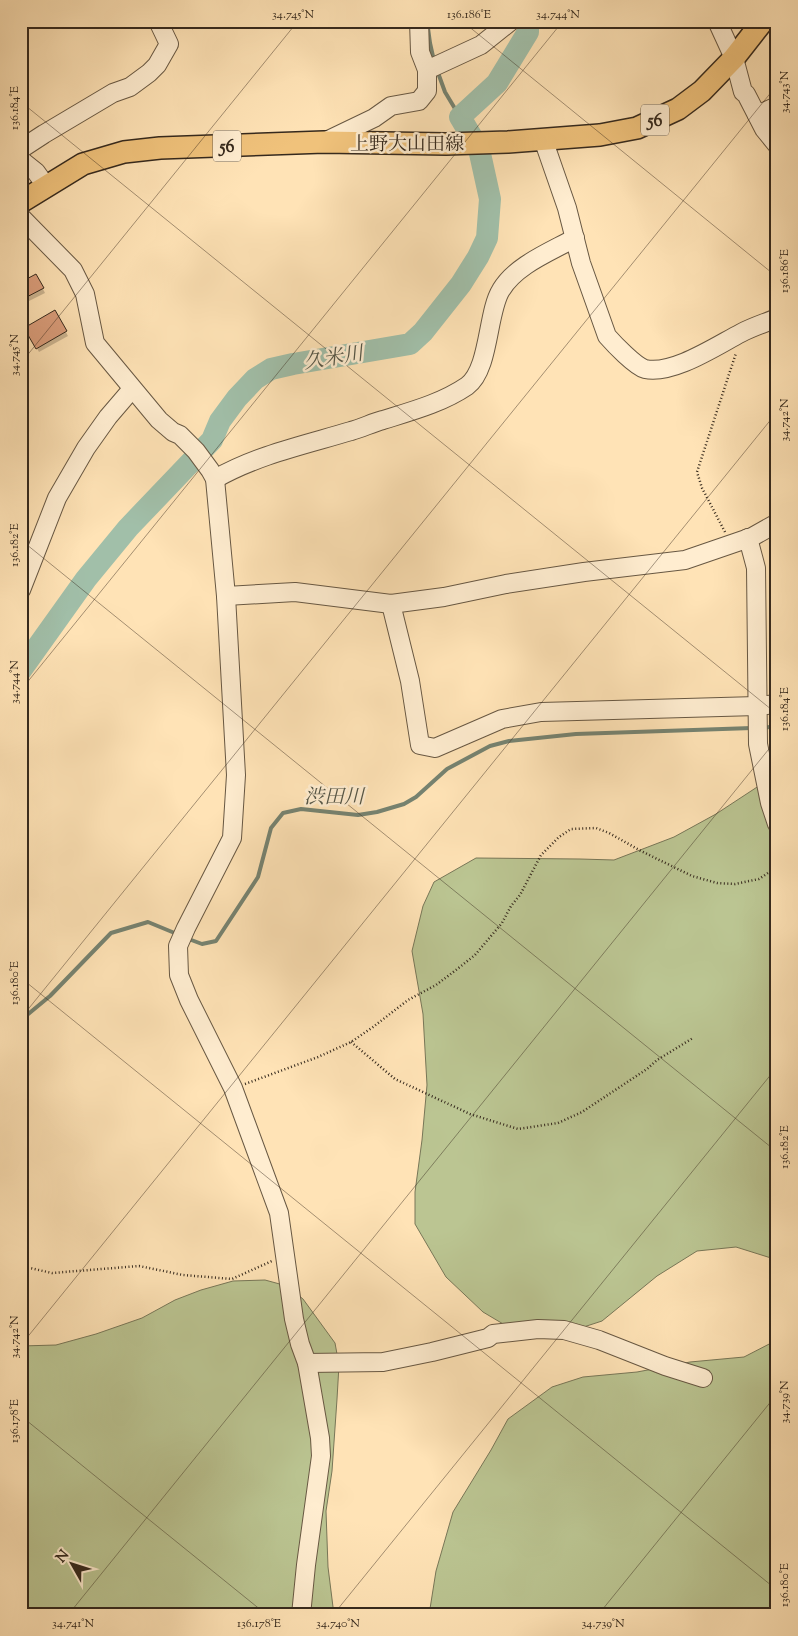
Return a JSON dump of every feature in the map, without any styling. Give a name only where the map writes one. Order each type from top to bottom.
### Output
[{"type":"main road","name":"上野大山田線","points":[[21,202],[83,164],[124,152],[160,148],[324,142],[446,144],[508,142],[600,135],[637,128],[678,109],[702,90],[734,58],[763,21]]},
{"type":"street","points":[[21,150],[44,134],[113,94],[130,87],[149,73],[157,65],[169,44],[158,21]]},
{"type":"street","points":[[324,142],[374,118],[391,106],[419,101],[427,91],[427,70],[420,52],[419,21]]},
{"type":"street","points":[[427,70],[481,45],[510,21]]},
{"type":"street","points":[[717,21],[734,58],[743,92],[764,129],[777,145]]},
{"type":"street","points":[[757,115],[777,106]]},
{"type":"street","points":[[543,139],[567,208],[581,263],[607,336],[642,368],[667,369],[708,352],[743,332],[777,318]]},
{"type":"street","points":[[21,160],[36,172],[46,186]]},
{"type":"street","points":[[21,217],[73,270],[85,294],[95,343],[159,420],[180,435],[212,474],[226,596],[236,776],[232,838],[178,946],[180,975],[189,1000],[233,1088],[279,1213],[294,1319],[307,1363],[320,1438],[321,1456],[301,1615]]},
{"type":"street","points":[[212,474],[236,468],[283,449],[352,431],[417,410],[469,385],[477,373],[485,352],[500,291],[516,272],[575,238]]},
{"type":"street","points":[[21,590],[57,498],[86,448],[132,388]]},
{"type":"street","points":[[226,596],[295,592],[391,604],[584,572],[685,560],[748,538],[777,523]]},
{"type":"street","points":[[748,538],[756,568],[758,744],[770,803],[777,824]]},
{"type":"street","points":[[391,604],[410,680],[420,745],[435,748],[502,719],[542,712],[757,710],[777,704]]},
{"type":"street","points":[[307,1363],[383,1362],[488,1338],[493,1334],[538,1329],[564,1330],[599,1340],[665,1366],[703,1378]]},
{"type":"path","points":[[731,544],[702,488],[697,472],[743,332]]},
{"type":"path","points":[[233,1088],[318,1057],[351,1042],[408,1000],[443,980],[475,955],[502,923],[520,895],[541,855],[559,837],[571,829],[596,828],[692,876],[717,883],[735,884],[759,879],[777,867]]},
{"type":"path","points":[[351,1042],[395,1079],[470,1114],[518,1129],[558,1123],[582,1112],[647,1069],[657,1060],[693,1038]]},
{"type":"path","points":[[21,1266],[52,1273],[139,1266],[183,1275],[232,1278],[284,1256]]},
{"type":"green space","points":[[777,774],[777,1263],[771,1258],[736,1247],[697,1251],[657,1276],[602,1321],[559,1335],[520,1334],[483,1312],[446,1277],[415,1224],[415,1192],[427,1085],[423,1014],[412,951],[423,906],[434,882],[476,858],[614,860],[674,837],[716,814]]},
{"type":"green space","points":[[265,1280],[287,1286],[303,1299],[335,1343],[339,1365],[332,1471],[326,1511],[328,1567],[334,1615],[21,1615],[21,1346],[56,1345],[142,1318],[175,1300],[201,1290],[233,1281]]},
{"type":"green space","points":[[777,1340],[777,1615],[429,1615],[436,1571],[453,1512],[508,1419],[552,1387],[583,1377],[637,1372],[690,1362],[744,1357]]},
{"type":"building","points":[[36,274],[44,288],[21,300],[21,282]]},
{"type":"building","points":[[55,310],[67,331],[36,349],[24,328]]},
{"type":"waterway","points":[[427,21],[434,61]]},
{"type":"waterway","name":"久米川","points":[[21,670],[86,579],[128,528],[212,440],[220,421],[237,398],[255,379],[271,369],[293,364],[410,344],[423,332],[461,284],[478,257],[487,238],[490,199],[479,149],[460,117],[497,83],[528,32],[528,21]]},
{"type":"waterway","points":[[437,70],[445,92],[460,117]]},
{"type":"waterway","name":"渋田川","points":[[762,728],[777,726]]},
{"type":"waterway","name":"渋田川","points":[[186,938],[202,944],[216,941],[258,877],[271,828],[283,813],[301,809],[358,815],[377,812],[404,804],[416,797],[447,769],[490,746],[509,741],[576,734],[752,728]]},
{"type":"waterway","name":"渋田川","points":[[21,1020],[50,996],[111,933],[148,922],[177,934]]}]
